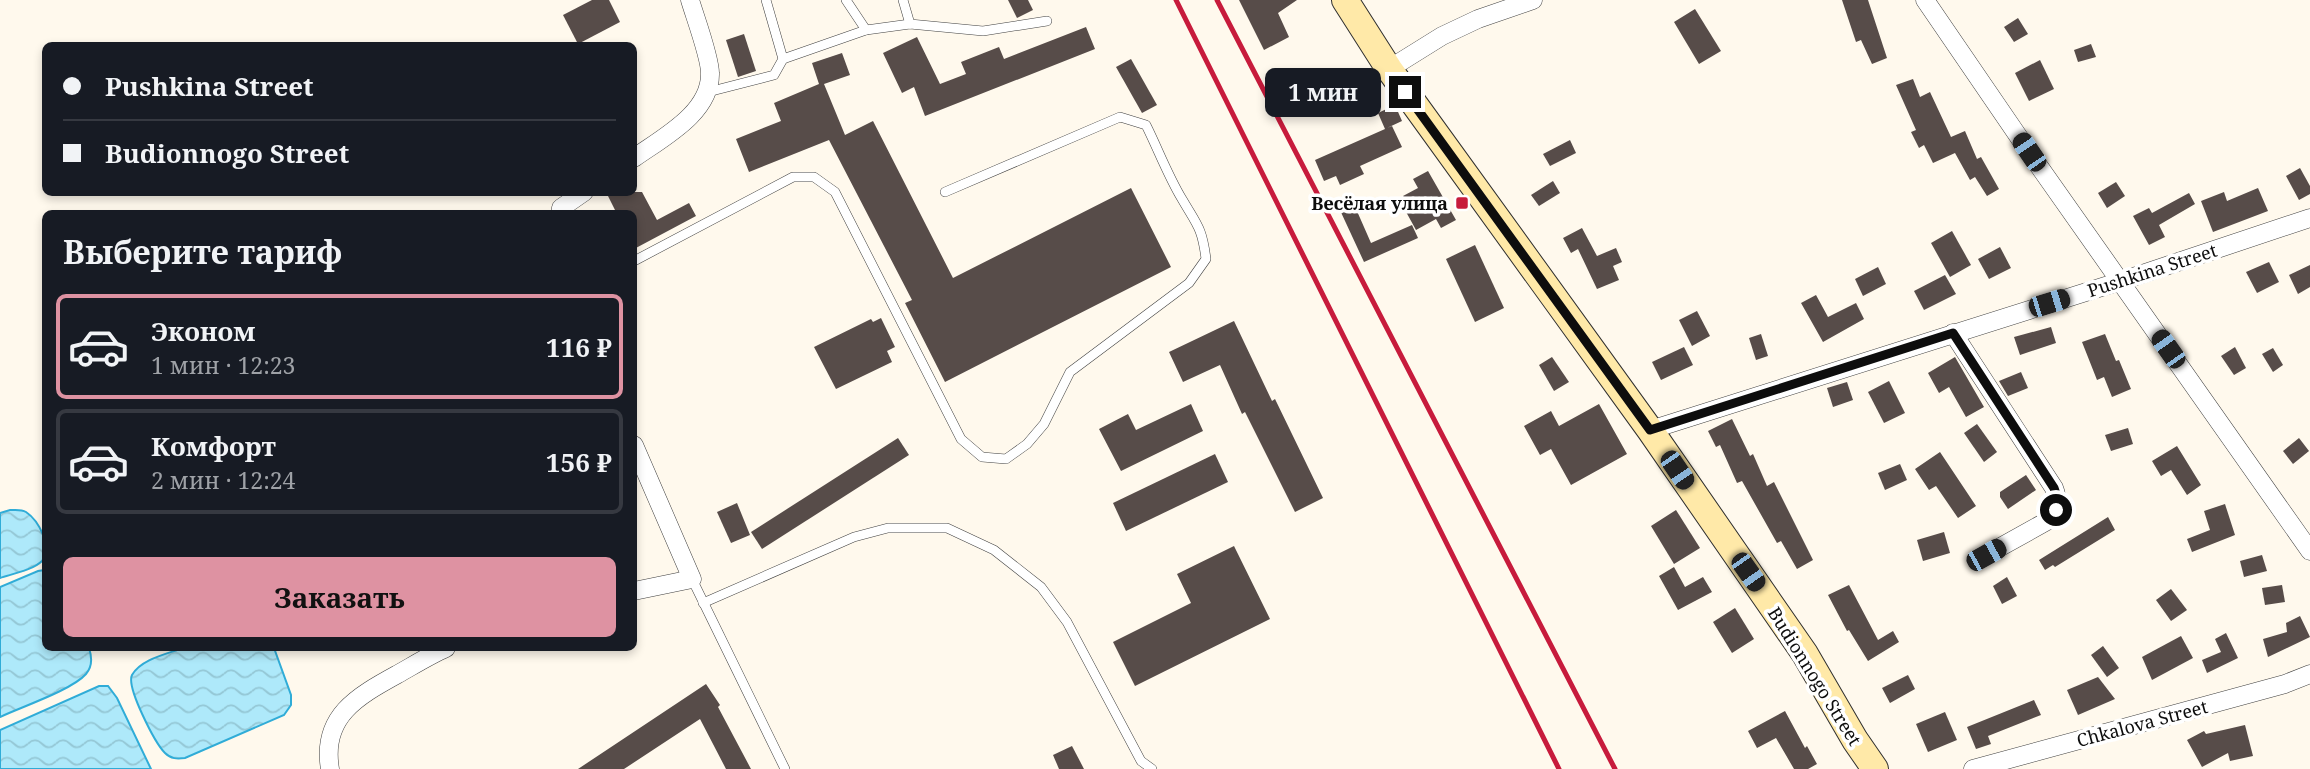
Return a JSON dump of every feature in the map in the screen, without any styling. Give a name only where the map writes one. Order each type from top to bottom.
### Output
[{"type":"street","points":[[637,156],[685,122],[708,92],[711,72],[690,0]]},
{"type":"street","name":"Budionnogo Street","points":[[1345,0],[1389,69],[1650,430],[1805,654],[1875,769]]},
{"type":"street","points":[[1389,69],[1442,36],[1478,19],[1533,0]]},
{"type":"street","points":[[1925,0],[2310,551]]},
{"type":"street","points":[[561,210],[578,196]]},
{"type":"street","name":"Pushkina Street","points":[[1650,430],[2121,281],[2310,218]]},
{"type":"street","points":[[1953,333],[2054,488],[2058,500],[2056,510],[2049,520],[1986,555]]},
{"type":"street","points":[[637,452],[692,579],[637,590]]},
{"type":"street","points":[[330,769],[327,753],[337,721],[356,698],[440,651]]},
{"type":"street","name":"Chkalova Street","points":[[1973,769],[2285,684],[2310,674]]},
{"type":"lane","points":[[766,0],[783,59]]},
{"type":"lane","points":[[846,0],[866,30]]},
{"type":"lane","points":[[903,0],[910,24]]},
{"type":"lane","points":[[708,92],[774,75],[783,59],[866,30],[910,24],[983,31],[1047,21]]},
{"type":"lane","points":[[637,259],[793,177],[814,177],[835,192],[961,439],[982,457],[1006,459],[1027,444],[1044,424],[1070,372],[1189,283],[1206,260],[1203,237],[1146,125],[1120,117],[945,192]]},
{"type":"lane","points":[[703,603],[854,537],[888,528],[947,527],[994,550],[1041,587],[1067,622],[1141,761],[1152,769]]},
{"type":"lane","points":[[692,579],[785,769]]},
{"type":"water","points":[[22,510],[31,516],[42,533],[42,561],[28,569],[0,578],[0,513]]},
{"type":"water","points":[[42,570],[42,651],[90,651],[90,668],[70,686],[0,717],[0,587]]},
{"type":"water","points":[[174,651],[275,651],[291,695],[291,705],[284,715],[185,758],[170,756],[160,747],[142,715],[131,681],[136,669]]},
{"type":"water","points":[[99,686],[108,686],[117,698],[151,769],[0,769],[0,730]]},
{"type":"building","points":[[592,0],[609,0],[620,22],[577,42],[563,15]]},
{"type":"building","points":[[1008,0],[1028,0],[1033,10],[1017,18]]},
{"type":"building","points":[[1239,0],[1297,0],[1278,13],[1289,37],[1264,50]]},
{"type":"building","points":[[1842,0],[1868,0],[1887,58],[1872,64],[1861,40],[1856,42]]},
{"type":"building","points":[[1695,9],[1721,51],[1699,64],[1674,22]]},
{"type":"building","points":[[2018,18],[2028,34],[2014,42],[2004,27]]},
{"type":"building","points":[[1086,27],[1095,49],[925,116],[914,87],[902,93],[883,53],[917,37],[940,84],[966,74],[961,62],[999,47],[1004,59]]},
{"type":"building","points":[[744,34],[756,71],[738,77],[726,40]]},
{"type":"building","points":[[2091,44],[2096,57],[2078,62],[2074,50]]},
{"type":"building","points":[[842,53],[850,75],[824,84],[845,135],[873,121],[953,278],[1131,188],[1171,267],[945,382],[905,303],[912,300],[829,140],[749,172],[736,139],[781,121],[774,103],[819,84],[812,63]]},
{"type":"building","points":[[1131,59],[1157,105],[1142,113],[1116,67]]},
{"type":"building","points":[[2040,60],[2054,89],[2029,101],[2015,73]]},
{"type":"building","points":[[1913,79],[1920,97],[1930,92],[1951,137],[1965,131],[1977,159],[1981,157],[1999,189],[1987,196],[1975,177],[1970,180],[1955,153],[1933,163],[1924,145],[1919,148],[1911,132],[1916,130],[1896,85]]},
{"type":"building","points":[[1395,105],[1402,121],[1387,128],[1392,126],[1402,147],[1360,166],[1364,174],[1340,185],[1336,176],[1324,181],[1315,160],[1385,129],[1378,113]]},
{"type":"building","points":[[1570,140],[1576,153],[1550,166],[1543,154]]},
{"type":"building","points":[[2300,168],[2310,186],[2310,194],[2299,200],[2286,176]]},
{"type":"building","points":[[1428,171],[1456,220],[1441,228],[1436,219],[1416,230],[1405,210],[1409,208],[1403,196],[1418,188],[1413,179]]},
{"type":"building","points":[[1553,181],[1560,193],[1539,206],[1531,195]]},
{"type":"building","points":[[2116,182],[2125,196],[2107,208],[2098,193]]},
{"type":"building","points":[[2258,188],[2268,211],[2213,232],[2201,201],[2224,192],[2227,201]]},
{"type":"building","points":[[637,192],[642,192],[657,220],[689,203],[696,216],[637,247],[637,210],[615,210],[608,196],[637,196]]},
{"type":"building","points":[[2189,193],[2195,204],[2159,225],[2165,237],[2149,245],[2133,216],[2149,208],[2152,213]]},
{"type":"building","points":[[1353,202],[1371,243],[1412,225],[1418,238],[1364,262],[1339,208]]},
{"type":"building","points":[[1582,228],[1597,256],[1616,248],[1622,262],[1613,266],[1619,280],[1597,289],[1578,249],[1571,253],[1563,238]]},
{"type":"building","points":[[1952,231],[1971,265],[1950,277],[1931,243]]},
{"type":"building","points":[[1475,245],[1504,308],[1475,322],[1446,259]]},
{"type":"building","points":[[2000,247],[2011,268],[1989,279],[1978,259]]},
{"type":"building","points":[[2269,262],[2279,282],[2257,293],[2246,272]]},
{"type":"building","points":[[2310,265],[2310,287],[2298,294],[2289,275]]},
{"type":"building","points":[[1878,267],[1886,284],[1863,296],[1855,279]]},
{"type":"building","points":[[1945,275],[1956,294],[1924,310],[1914,291]]},
{"type":"building","points":[[1816,295],[1828,317],[1856,303],[1864,319],[1823,342],[1801,303]]},
{"type":"building","points":[[1697,311],[1710,336],[1692,346],[1679,320]]},
{"type":"building","points":[[881,318],[895,347],[887,351],[892,362],[836,389],[814,347],[871,319],[873,322]]},
{"type":"building","points":[[1234,321],[1323,498],[1295,512],[1245,412],[1242,414],[1220,365],[1183,382],[1169,352]]},
{"type":"building","points":[[2051,327],[2056,343],[2020,355],[2014,337]]},
{"type":"building","points":[[1761,334],[1768,356],[1756,360],[1749,338]]},
{"type":"building","points":[[2105,334],[2131,389],[2112,397],[2104,377],[2097,380],[2082,342]]},
{"type":"building","points":[[1684,347],[1693,365],[1661,380],[1652,362]]},
{"type":"building","points":[[2235,347],[2246,368],[2234,375],[2221,356]]},
{"type":"building","points":[[2273,348],[2283,365],[2273,372],[2262,354]]},
{"type":"building","points":[[1552,357],[1569,382],[1554,391],[1539,365]]},
{"type":"building","points":[[1955,357],[1984,407],[1966,417],[1949,387],[1939,393],[1928,373]]},
{"type":"building","points":[[2021,372],[2028,388],[2008,396],[1999,381]]},
{"type":"building","points":[[1889,381],[1905,413],[1884,423],[1868,392]]},
{"type":"building","points":[[1847,382],[1853,400],[1833,407],[1827,388]]},
{"type":"building","points":[[1191,404],[1203,431],[1121,471],[1099,429],[1128,414],[1136,430]]},
{"type":"building","points":[[1599,404],[1627,454],[1571,485],[1551,449],[1540,455],[1524,426],[1551,411],[1559,426]]},
{"type":"building","points":[[1732,419],[1750,456],[1753,454],[1767,486],[1774,482],[1813,560],[1797,569],[1781,541],[1777,543],[1742,481],[1737,483],[1720,445],[1716,447],[1708,431]]},
{"type":"building","points":[[1977,424],[1997,452],[1984,462],[1964,433]]},
{"type":"building","points":[[2128,428],[2133,444],[2111,451],[2105,435]]},
{"type":"building","points":[[898,438],[909,455],[762,549],[751,532]]},
{"type":"building","points":[[2299,438],[2309,451],[2293,464],[2283,451]]},
{"type":"building","points":[[2177,446],[2201,485],[2187,495],[2171,470],[2161,476],[2152,461]]},
{"type":"building","points":[[1940,452],[1976,506],[1958,518],[1936,486],[1929,490],[1915,469]]},
{"type":"building","points":[[1215,454],[1228,482],[1126,531],[1113,503]]},
{"type":"building","points":[[1900,464],[1907,480],[1885,490],[1878,473]]},
{"type":"building","points":[[2026,475],[2036,490],[2008,509],[2000,497],[2000,492]]},
{"type":"building","points":[[737,503],[750,535],[731,543],[717,512]]},
{"type":"building","points":[[2225,504],[2235,535],[2192,552],[2187,539],[2210,530],[2204,511]]},
{"type":"building","points":[[1676,510],[1700,548],[1674,564],[1651,526]]},
{"type":"building","points":[[2108,517],[2115,530],[2055,567],[2053,565],[2045,570],[2039,560]]},
{"type":"building","points":[[1944,532],[1950,553],[1923,561],[1917,540]]},
{"type":"building","points":[[1234,546],[1270,619],[1135,686],[1113,642],[1191,603],[1177,574]]},
{"type":"building","points":[[2262,555],[2267,571],[2244,577],[2240,561]]},
{"type":"building","points":[[1674,567],[1685,587],[1703,577],[1712,592],[1678,610],[1659,576]]},
{"type":"building","points":[[2007,577],[2017,596],[2002,604],[1993,586]]},
{"type":"building","points":[[1849,585],[1878,640],[1893,631],[1899,642],[1868,661],[1849,630],[1847,631],[1828,595]]},
{"type":"building","points":[[2282,585],[2285,602],[2265,605],[2262,588]]},
{"type":"building","points":[[2171,589],[2187,610],[2171,621],[2156,600]]},
{"type":"building","points":[[1735,608],[1754,639],[1732,653],[1713,622]]},
{"type":"building","points":[[2300,616],[2310,637],[2268,657],[2263,639],[2287,632],[2286,623]]},
{"type":"building","points":[[2226,633],[2238,658],[2207,673],[2202,660],[2221,652],[2215,639]]},
{"type":"building","points":[[2181,636],[2193,658],[2152,680],[2142,657]]},
{"type":"building","points":[[2103,646],[2119,668],[2107,677],[2091,655]]},
{"type":"building","points":[[1908,675],[1915,689],[1890,703],[1882,688]]},
{"type":"building","points":[[2098,677],[2115,699],[2078,715],[2067,690]]},
{"type":"building","points":[[706,684],[720,705],[718,707],[751,769],[726,769],[700,719],[624,769],[578,769]]},
{"type":"building","points":[[2034,700],[2041,715],[1988,736],[1991,744],[1976,749],[1967,727]]},
{"type":"building","points":[[1785,711],[1817,764],[1808,769],[1794,769],[1776,738],[1757,748],[1748,731]]},
{"type":"building","points":[[1945,712],[1957,740],[1928,752],[1916,724]]},
{"type":"building","points":[[2245,725],[2253,756],[2230,761],[2228,753],[2202,767],[2187,740],[2204,731],[2206,734]]},
{"type":"building","points":[[1072,746],[1084,769],[1059,769],[1053,755]]},
{"type":"railway","points":[[1176,0],[1559,769]]},
{"type":"railway","points":[[1217,0],[1615,769]]},
{"type":"place","name":"Весёлая улица","points":[[1462,203]]},
{"type":"route","points":[[1405,92],[1650,430],[1953,333],[2054,488],[2058,500],[2056,510]]}]
